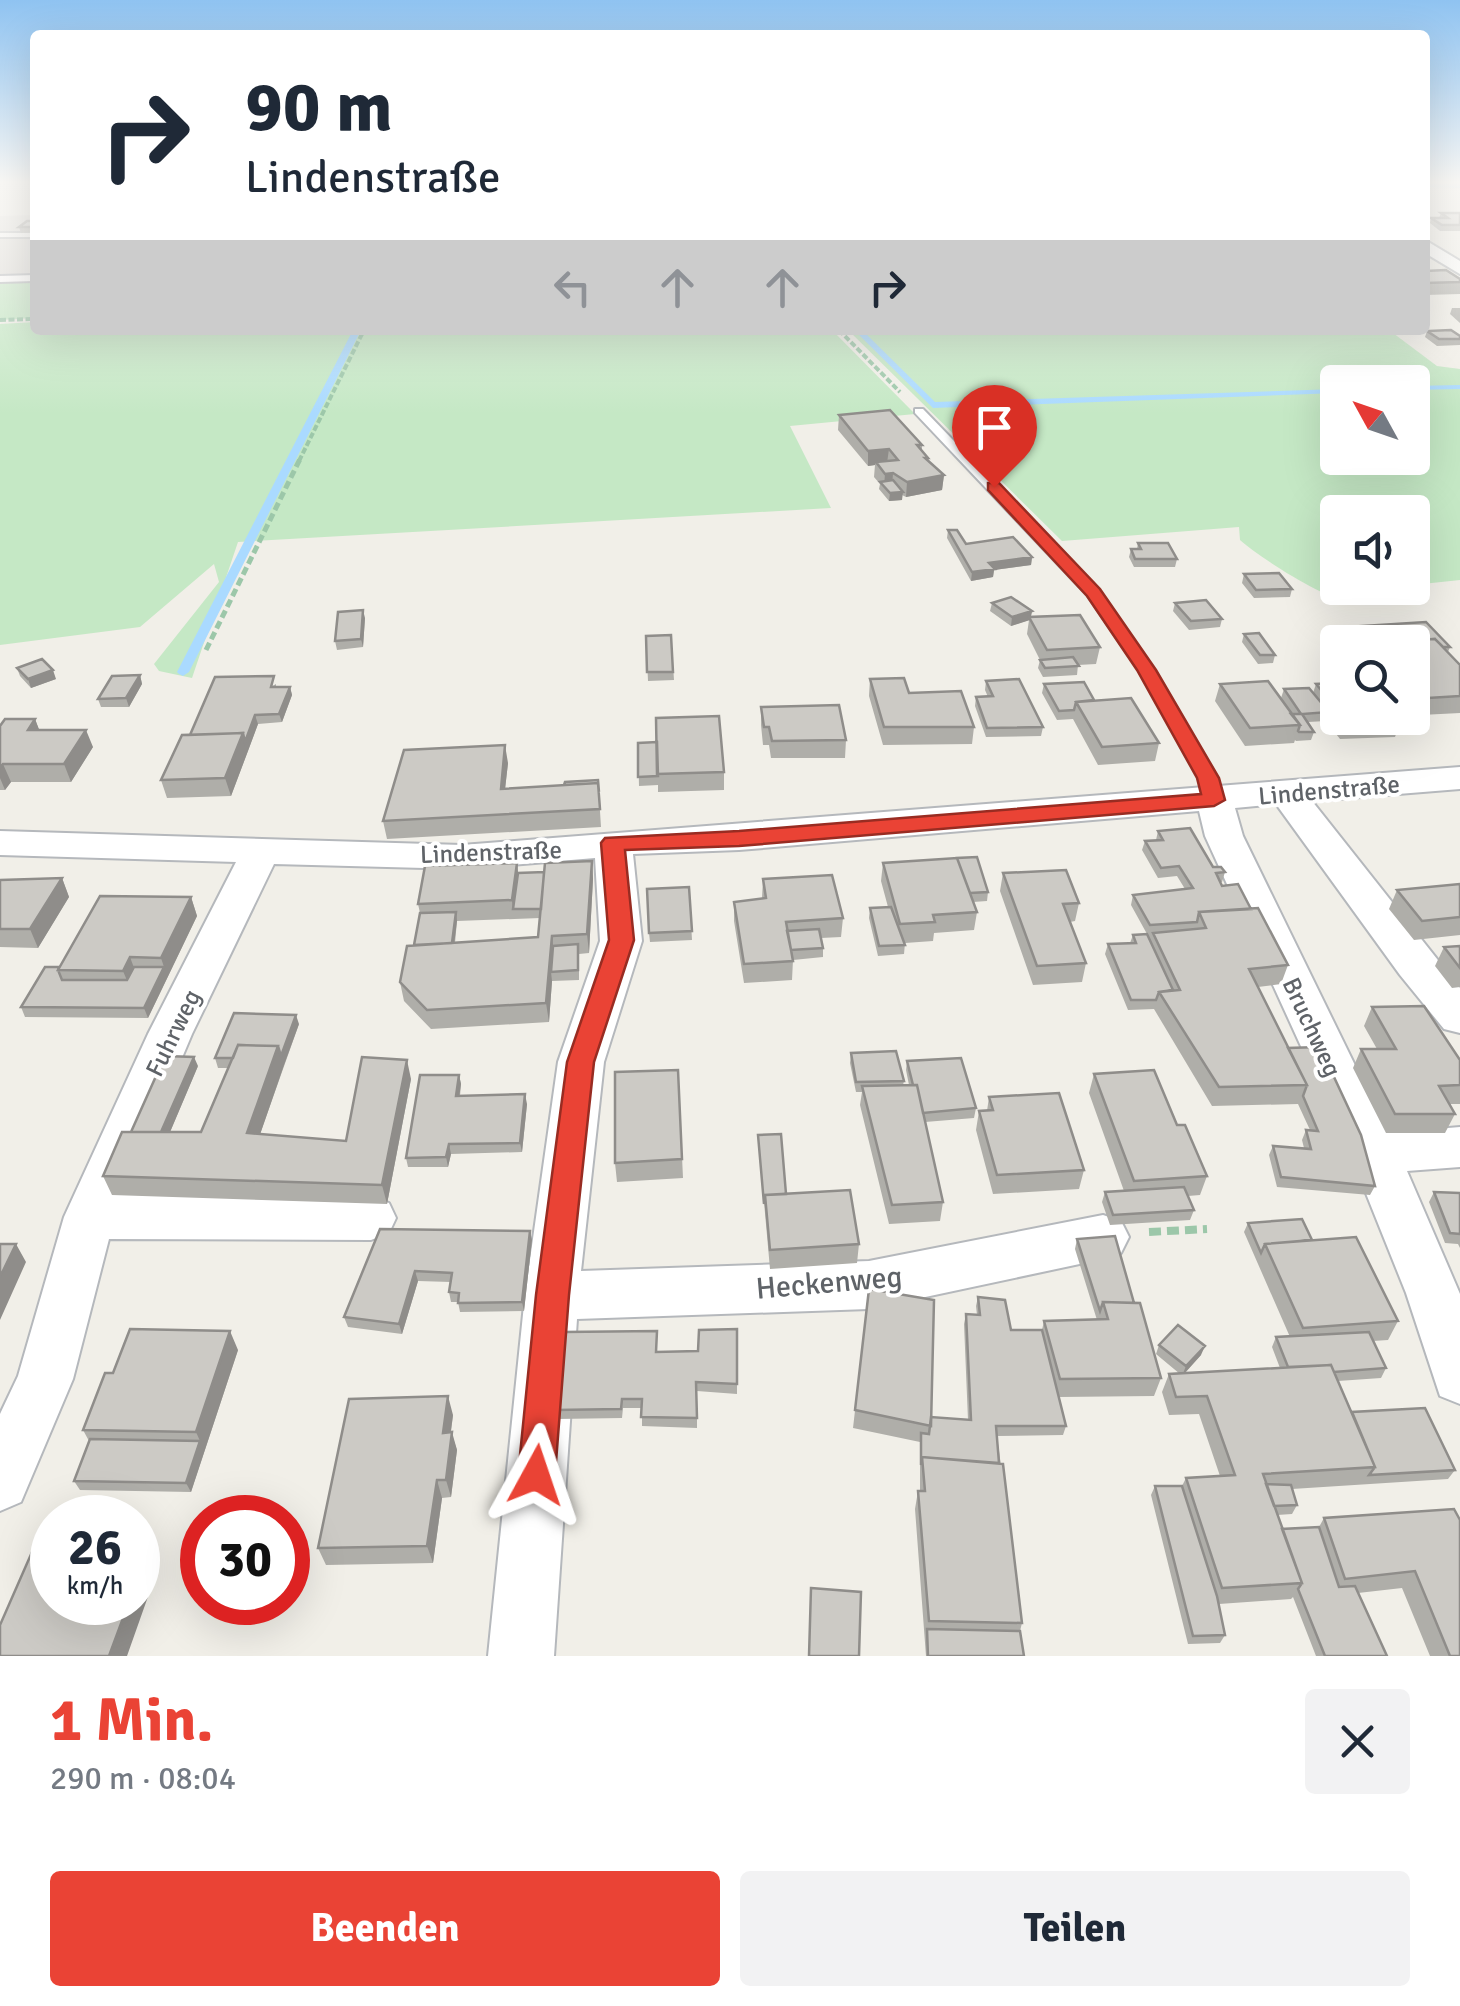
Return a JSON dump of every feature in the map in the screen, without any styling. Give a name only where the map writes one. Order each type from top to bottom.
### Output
[{"type":"street","name":"Lindenstraße","points":[[0,844],[462,857],[1460,778]]},
{"type":"street","points":[[1287,794],[1415,964],[1460,1017]]},
{"type":"street","name":"Bruchweg","points":[[1214,800],[1224,836],[1375,1154],[1433,1293],[1460,1378]]},
{"type":"street","points":[[520,1656],[552,1295],[580,1062],[621,940],[613,843]]},
{"type":"street","name":"Fuhrweg","points":[[0,1482],[45,1378],[89,1217],[170,1034],[261,851]]},
{"type":"street","points":[[1375,1154],[1460,1146]]},
{"type":"street","points":[[89,1217],[371,1218]]},
{"type":"street","name":"Heckenweg","points":[[552,1295],[683,1294],[869,1285],[1102,1237]]},
{"type":"lane","points":[[0,279],[30,278]]},
{"type":"lane","name":"Bruchweg","points":[[919,411],[1094,592],[1146,670],[1208,778],[1214,800]]},
{"type":"path","points":[[0,320],[30,318]]},
{"type":"path","points":[[206,650],[362,335]]},
{"type":"path","points":[[844,335],[919,411]]},
{"type":"path","points":[[1102,1237],[1207,1228]]},
{"type":"shaded area","points":[[0,259],[30,259],[30,315],[0,317]]},
{"type":"green space","points":[[30,281],[30,318],[0,320],[0,282]]},
{"type":"green space","points":[[30,322],[30,335],[837,335],[915,414],[790,426],[831,508],[238,542],[192,678],[159,671],[154,664],[219,582],[214,564],[140,627],[0,645],[0,324]]},
{"type":"green space","points":[[853,335],[1396,335],[1437,366],[1460,369],[1460,580],[1430,583],[1430,495],[1320,495],[1320,591],[1240,540],[1239,527],[1062,541]]},
{"type":"building","points":[[1446,270],[1460,282],[1430,283],[1430,271]]},
{"type":"building","points":[[1451,330],[1460,339],[1439,339],[1430,331]]},
{"type":"building","points":[[890,410],[922,445],[917,445],[925,458],[944,475],[907,482],[893,473],[885,474],[876,462],[898,460],[889,449],[868,451],[839,415]]},
{"type":"building","points":[[893,480],[903,492],[890,493],[880,482]]},
{"type":"building","points":[[948,530],[957,530],[966,544],[1013,537],[1032,557],[989,563],[995,569],[972,572]]},
{"type":"building","points":[[1138,543],[1168,543],[1177,559],[1135,559],[1131,549],[1141,549]]},
{"type":"building","points":[[1279,573],[1292,589],[1256,590],[1244,574]]},
{"type":"building","points":[[1011,597],[1032,611],[1012,617],[992,603]]},
{"type":"building","points":[[1206,600],[1222,619],[1191,621],[1175,603]]},
{"type":"building","points":[[363,610],[361,639],[335,641],[338,612]]},
{"type":"building","points":[[1080,615],[1100,647],[1047,650],[1029,617]]},
{"type":"building","points":[[1426,622],[1429,625],[1377,625]]},
{"type":"building","points":[[1430,626],[1450,647],[1443,647],[1430,639]]},
{"type":"building","points":[[1259,633],[1275,655],[1260,655],[1244,634]]},
{"type":"building","points":[[671,635],[673,672],[647,672],[646,636]]},
{"type":"building","points":[[1430,639],[1435,639],[1460,665],[1460,696],[1430,698]]},
{"type":"building","points":[[1073,657],[1079,666],[1045,668],[1040,660]]},
{"type":"building","points":[[42,659],[53,670],[28,679],[17,668]]},
{"type":"building","points":[[140,675],[126,698],[98,699],[112,676]]},
{"type":"building","points":[[274,676],[271,687],[290,687],[279,714],[255,715],[245,742],[243,733],[190,735],[215,677]]},
{"type":"building","points":[[904,678],[909,693],[961,691],[974,727],[884,727],[870,679]]},
{"type":"building","points":[[1019,679],[1043,727],[987,728],[976,697],[993,696],[986,681]]},
{"type":"building","points":[[1268,681],[1300,725],[1250,728],[1220,684]]},
{"type":"building","points":[[1084,682],[1094,700],[1076,702],[1074,710],[1059,711],[1044,684]]},
{"type":"building","points":[[1309,688],[1320,701],[1320,713],[1302,714],[1314,732],[1298,731],[1300,725],[1291,714],[1301,714],[1284,689]]},
{"type":"building","points":[[1131,698],[1159,743],[1102,747],[1076,702]]},
{"type":"building","points":[[839,705],[846,740],[772,741],[769,727],[764,727],[761,707]]},
{"type":"building","points":[[719,716],[724,772],[657,774],[656,718]]},
{"type":"building","points":[[5,719],[35,719],[28,730],[86,730],[64,764],[3,764],[0,768],[0,726]]},
{"type":"building","points":[[243,733],[225,778],[161,780],[182,735]]},
{"type":"building","points":[[657,742],[658,776],[638,777],[638,743]]},
{"type":"building","points":[[505,745],[501,789],[598,783],[600,809],[383,821],[404,750]]},
{"type":"building","points":[[598,780],[599,792],[598,783],[564,785],[565,782]]},
{"type":"building","points":[[1190,828],[1213,867],[1221,867],[1225,872],[1216,873],[1222,886],[1238,884],[1251,909],[1199,912],[1197,922],[1150,925],[1133,895],[1193,888],[1179,866],[1161,868],[1145,841],[1163,840],[1158,831]]},
{"type":"building","points":[[977,857],[988,892],[970,893],[957,858]]},
{"type":"building","points":[[957,858],[977,912],[933,915],[935,922],[900,924],[883,863]]},
{"type":"building","points":[[592,861],[587,934],[552,936],[546,1003],[427,1010],[400,982],[407,946],[538,937],[545,863]]},
{"type":"building","points":[[517,863],[512,900],[418,904],[425,866]]},
{"type":"building","points":[[1066,870],[1079,903],[1063,904],[1086,963],[1037,966],[1003,873]]},
{"type":"building","points":[[544,872],[541,909],[513,909],[518,873]]},
{"type":"building","points":[[832,875],[843,918],[786,922],[793,961],[744,964],[734,902],[766,898],[763,879]]},
{"type":"building","points":[[62,878],[30,929],[0,929],[0,880]]},
{"type":"building","points":[[1460,884],[1460,917],[1422,921],[1397,890]]},
{"type":"building","points":[[689,887],[692,931],[649,933],[647,889]]},
{"type":"building","points":[[100,896],[191,897],[161,958],[130,957],[123,971],[58,970]]},
{"type":"building","points":[[891,907],[905,945],[879,946],[870,908]]},
{"type":"building","points":[[1258,908],[1288,965],[1249,969],[1307,1085],[1219,1087],[1159,992],[1180,990],[1153,933],[1206,928],[1199,912]]},
{"type":"building","points":[[456,912],[452,943],[414,945],[420,913]]},
{"type":"building","points":[[819,929],[823,948],[791,950],[787,931]]},
{"type":"building","points":[[1147,934],[1173,990],[1159,992],[1156,1000],[1131,1000],[1108,944],[1136,943],[1133,935]]},
{"type":"building","points":[[578,944],[578,970],[551,972],[553,946]]},
{"type":"building","points":[[1460,946],[1460,968],[1444,947]]},
{"type":"building","points":[[45,967],[59,967],[62,980],[127,980],[134,967],[164,967],[144,1008],[21,1007]]},
{"type":"building","points":[[1424,1006],[1460,1060],[1460,1085],[1439,1086],[1455,1114],[1395,1114],[1361,1049],[1396,1049],[1372,1007]]},
{"type":"building","points":[[234,1013],[296,1015],[281,1056],[278,1046],[238,1045],[233,1058],[215,1058]]},
{"type":"building","points":[[238,1045],[278,1046],[247,1133],[346,1141],[362,1057],[407,1060],[382,1185],[103,1176],[122,1132],[201,1132]]},
{"type":"building","points":[[1320,1047],[1361,1135],[1375,1186],[1281,1177],[1273,1146],[1311,1149],[1306,1130],[1318,1131],[1303,1096],[1307,1085],[1288,1048]]},
{"type":"building","points":[[896,1051],[904,1081],[856,1082],[851,1053]]},
{"type":"building","points":[[165,1056],[194,1057],[161,1132],[131,1132]]},
{"type":"building","points":[[961,1058],[976,1108],[923,1113],[907,1061]]},
{"type":"building","points":[[678,1070],[682,1159],[615,1163],[615,1072]]},
{"type":"building","points":[[1154,1070],[1177,1125],[1185,1125],[1207,1176],[1134,1181],[1094,1074]]},
{"type":"building","points":[[420,1075],[459,1075],[456,1096],[525,1094],[520,1143],[449,1144],[446,1157],[406,1158]]},
{"type":"building","points":[[917,1085],[943,1202],[892,1205],[862,1086]]},
{"type":"building","points":[[1059,1093],[1084,1170],[997,1175],[979,1111],[993,1110],[989,1097]]},
{"type":"building","points":[[781,1134],[786,1194],[765,1195],[764,1204],[758,1135]]},
{"type":"building","points":[[1184,1187],[1194,1210],[1113,1215],[1105,1192]]},
{"type":"building","points":[[850,1190],[859,1244],[770,1250],[765,1195]]},
{"type":"building","points":[[1434,1192],[1460,1193],[1460,1234],[1450,1233]]},
{"type":"building","points":[[1302,1219],[1312,1240],[1265,1244],[1261,1253],[1248,1223]]},
{"type":"building","points":[[380,1229],[530,1231],[522,1302],[458,1303],[459,1293],[449,1292],[452,1273],[415,1271],[399,1324],[344,1317]]},
{"type":"building","points":[[1115,1236],[1134,1303],[1103,1302],[1100,1311],[1077,1239]]},
{"type":"building","points":[[1356,1237],[1398,1321],[1303,1328],[1265,1244]]},
{"type":"building","points":[[0,1244],[16,1244],[0,1277]]},
{"type":"building","points":[[869,1289],[934,1300],[931,1426],[855,1410]]},
{"type":"building","points":[[978,1297],[1005,1300],[1011,1330],[1042,1330],[1066,1426],[996,1426],[999,1463],[922,1457],[921,1465],[921,1433],[929,1434],[931,1417],[971,1420],[966,1314],[980,1315]]},
{"type":"building","points":[[1103,1302],[1140,1303],[1161,1378],[1060,1379],[1044,1321],[1108,1319]]},
{"type":"building","points":[[1178,1325],[1205,1346],[1186,1366],[1159,1345]]},
{"type":"building","points":[[130,1329],[230,1331],[196,1432],[83,1430],[105,1373],[113,1373]]},
{"type":"building","points":[[737,1329],[737,1384],[696,1382],[697,1418],[641,1417],[642,1399],[622,1399],[621,1409],[555,1410],[563,1332],[657,1331],[656,1352],[698,1351],[699,1330]]},
{"type":"building","points":[[1369,1332],[1386,1368],[1334,1372],[1331,1365],[1288,1367],[1276,1337]]},
{"type":"building","points":[[1331,1365],[1375,1467],[1263,1474],[1302,1583],[1222,1588],[1186,1478],[1235,1475],[1207,1396],[1176,1397],[1169,1374]]},
{"type":"building","points":[[448,1396],[443,1433],[452,1432],[446,1480],[437,1480],[427,1546],[318,1548],[349,1399]]},
{"type":"building","points":[[1425,1408],[1455,1470],[1369,1475],[1375,1467],[1352,1412]]},
{"type":"building","points":[[90,1439],[200,1441],[186,1483],[74,1481]]},
{"type":"building","points":[[922,1457],[1003,1464],[1022,1623],[929,1621],[918,1491],[925,1491]]},
{"type":"building","points":[[1266,1484],[1291,1485],[1297,1505],[1274,1506]]},
{"type":"building","points":[[1155,1486],[1182,1486],[1217,1596],[1225,1635],[1193,1636]]},
{"type":"building","points":[[1454,1509],[1460,1520],[1460,1656],[1450,1656],[1415,1571],[1345,1579],[1324,1518]]},
{"type":"building","points":[[1319,1527],[1339,1587],[1355,1586],[1387,1656],[1325,1656],[1298,1589],[1302,1583],[1282,1529]]},
{"type":"building","points":[[30,1557],[30,1625],[120,1625],[109,1656],[0,1656],[0,1625]]},
{"type":"building","points":[[811,1588],[861,1592],[859,1656],[809,1656]]},
{"type":"building","points":[[927,1629],[1020,1631],[1024,1656],[928,1656]]},
{"type":"waterway","points":[[183,672],[354,335]]},
{"type":"waterway","points":[[863,335],[933,405],[1320,392]]},
{"type":"waterway","points":[[1430,388],[1460,387]]},
{"type":"route","points":[[536,1475],[552,1295],[580,1062],[621,940],[613,843],[739,838],[1214,800],[1208,778],[1146,670],[1094,592],[994,487]]}]
